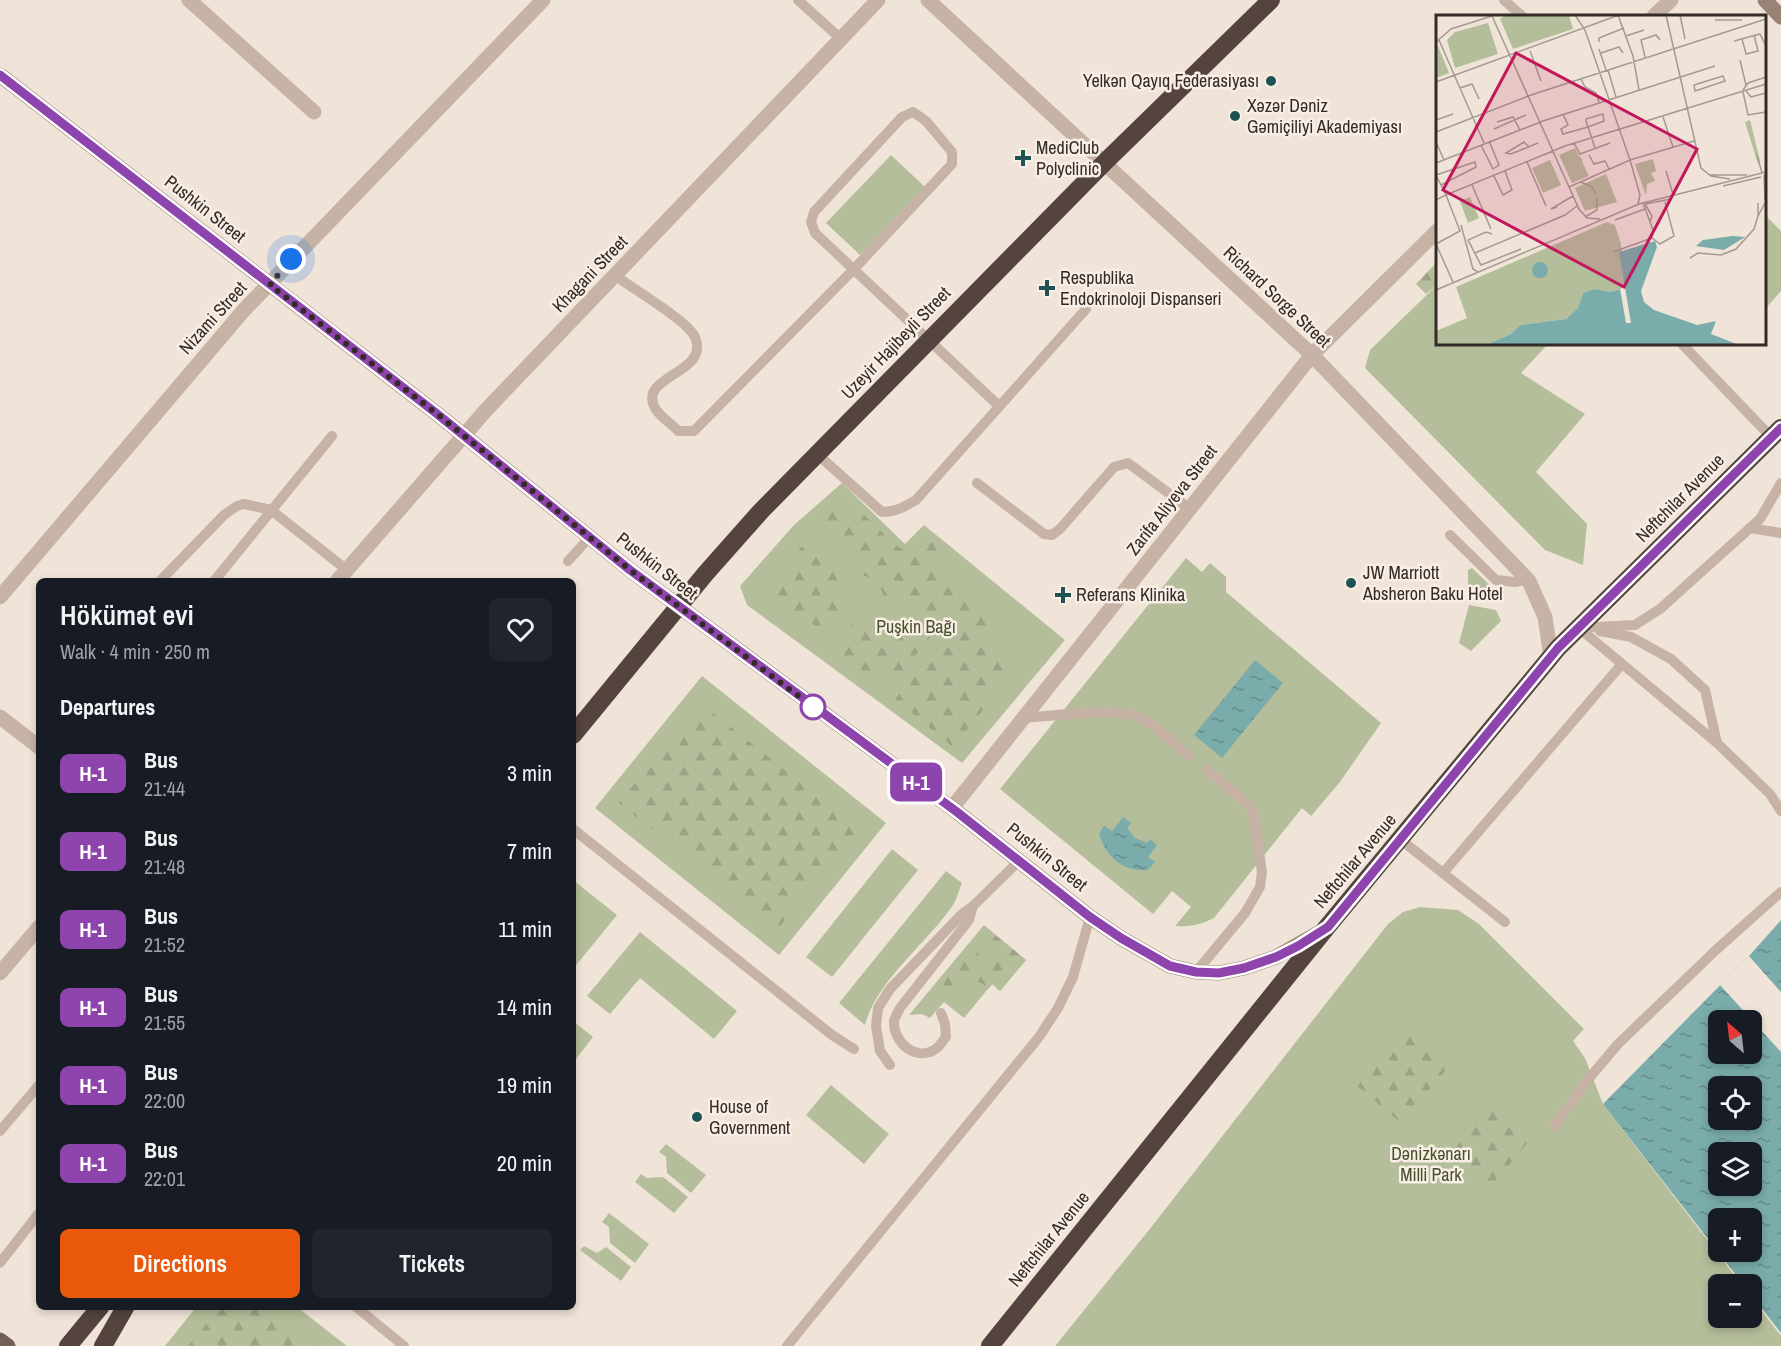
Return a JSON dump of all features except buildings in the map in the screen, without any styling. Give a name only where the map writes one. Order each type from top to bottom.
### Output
[{"type":"highway","name":"Uzeyir Hajibeyli Street","points":[[576,731],[678,606],[761,511],[1104,162],[1271,0]]},
{"type":"highway","name":"Neftchilar Avenue","points":[[990,1346],[1328,927],[1551,657],[1776,433]]},
{"type":"highway","points":[[68,1346],[98,1310]]},
{"type":"highway","points":[[103,1346],[124,1310]]},
{"type":"main road","points":[[1765,0],[1781,17]]},
{"type":"main road","name":"Pushkin Street","points":[[0,75],[463,435],[589,538],[952,808],[1090,917],[1121,938],[1170,966],[1196,972],[1219,973],[1244,968],[1283,953],[1328,927]]},
{"type":"main road","points":[[0,1340],[8,1346]]},
{"type":"street","points":[[189,0],[314,112]]},
{"type":"street","name":"Nizami Street","points":[[0,597],[244,310],[543,0]]},
{"type":"street","name":"Khagani Street","points":[[342,575],[463,435],[878,0]]},
{"type":"street","name":"Richard Sorge Street","points":[[928,0],[1312,355],[1527,580],[1545,617],[1551,657]]},
{"type":"street","points":[[1655,15],[1671,0]]},
{"type":"street","name":"Zarifa Aliyeva Street","points":[[952,808],[1312,355],[1436,231]]},
{"type":"street","points":[[0,717],[36,745]]},
{"type":"street","points":[[0,973],[36,931]]},
{"type":"lane","points":[[798,0],[841,39]]},
{"type":"lane","points":[[1504,0],[1521,15]]},
{"type":"lane","points":[[616,276],[684,324],[695,337],[698,350],[693,361],[657,386],[653,395],[655,408],[678,431],[694,431],[855,268],[952,164],[952,152],[926,121],[913,112],[902,117],[814,212],[811,222],[815,233],[855,268],[999,406]]},
{"type":"lane","points":[[817,454],[882,512],[894,512],[916,500],[1086,309]]},
{"type":"lane","points":[[1683,345],[1776,433]]},
{"type":"lane","points":[[218,578],[332,436]]},
{"type":"lane","points":[[977,483],[1044,534],[1052,535],[1060,529],[1114,467],[1128,462],[1190,509]]},
{"type":"lane","points":[[1579,628],[1635,625],[1660,609],[1760,519],[1781,483]]},
{"type":"lane","points":[[163,578],[224,515],[244,504],[271,510],[342,575]]},
{"type":"lane","points":[[1750,528],[1781,532]]},
{"type":"lane","points":[[1450,535],[1496,580],[1515,582],[1527,580]]},
{"type":"lane","points":[[568,561],[589,538]]},
{"type":"lane","points":[[1579,628],[1717,743],[1770,794],[1781,811]]},
{"type":"lane","points":[[1579,628],[1631,637],[1671,659],[1705,690],[1717,743]]},
{"type":"lane","points":[[1443,873],[1620,664]]},
{"type":"lane","points":[[1024,718],[1062,714],[1132,714],[1145,721],[1189,756]]},
{"type":"lane","points":[[1196,972],[1245,914],[1260,887],[1262,872],[1254,817],[1249,805],[1207,770]]},
{"type":"lane","points":[[576,831],[832,1035],[854,1049]]},
{"type":"lane","points":[[1401,840],[1505,922]]},
{"type":"lane","points":[[890,1065],[880,1051],[876,1026],[878,1008],[890,990],[962,914],[1020,860]]},
{"type":"lane","points":[[1554,1126],[1618,1044],[1716,950],[1781,892]]},
{"type":"lane","points":[[941,1013],[946,1037],[937,1048],[925,1053],[913,1052],[903,1047],[897,1038],[894,1021],[900,1008],[969,920],[973,906]]},
{"type":"lane","points":[[788,1346],[1039,1037],[1058,1008],[1073,977],[1090,917]]},
{"type":"lane","points":[[0,1131],[36,1089]]},
{"type":"lane","points":[[0,1263],[36,1217]]},
{"type":"lane","points":[[360,1310],[404,1346]]},
{"type":"green space","points":[[891,155],[925,187],[860,255],[826,223]]},
{"type":"green space","points":[[1766,216],[1781,231],[1781,291],[1766,308]]},
{"type":"green space","points":[[1436,263],[1436,286],[1426,294],[1416,284]]},
{"type":"green space","points":[[1436,286],[1436,345],[1547,345],[1521,373],[1585,414],[1536,472],[1587,524],[1583,565],[1545,550],[1365,368],[1370,350]]},
{"type":"green space","name":"Puşkin Bağı","points":[[842,483],[905,544],[924,525],[1065,640],[962,763],[747,605],[740,586],[794,525]]},
{"type":"green space","points":[[831,508],[845,515],[863,514],[884,534],[884,542],[889,545],[895,544],[908,550],[916,549],[929,542],[940,544],[946,554],[938,580],[941,584],[964,588],[980,605],[991,609],[995,619],[987,627],[985,638],[1003,671],[1002,679],[996,680],[988,677],[958,653],[951,641],[948,620],[939,617],[932,623],[923,624],[910,615],[902,604],[885,598],[878,583],[861,574],[862,564],[851,552],[838,548],[833,532],[819,518],[823,511]]},
{"type":"green space","points":[[802,547],[810,549],[820,558],[831,562],[843,578],[841,589],[843,603],[833,622],[823,628],[814,626],[807,616],[794,615],[784,609],[777,600],[777,588],[789,581],[799,564],[799,549]]},
{"type":"green space","points":[[1186,558],[1202,572],[1210,563],[1226,577],[1226,592],[1381,723],[1340,782],[1311,816],[1302,808],[1214,918],[1195,925],[1175,926],[1191,907],[1172,891],[1153,914],[1000,789]]},
{"type":"green space","points":[[1472,568],[1501,596],[1498,601],[1468,597],[1468,570]]},
{"type":"green space","points":[[1469,605],[1496,610],[1501,621],[1471,651],[1459,643]]},
{"type":"green space","points":[[881,615],[886,617],[888,622],[882,636],[887,647],[890,648],[899,642],[896,626],[899,618],[904,618],[930,637],[900,675],[894,677],[883,672],[864,673],[852,661],[830,652],[856,620]]},
{"type":"green space","points":[[942,641],[1000,689],[953,747],[895,699]]},
{"type":"green space","points":[[702,676],[886,823],[779,955],[595,808]]},
{"type":"green space","points":[[700,702],[858,829],[777,930],[619,803]]},
{"type":"green space","points":[[892,849],[918,870],[832,977],[806,957]]},
{"type":"green space","points":[[946,871],[962,883],[954,903],[891,977],[871,1009],[865,1025],[839,1003]]},
{"type":"green space","points":[[576,882],[617,915],[576,965]]},
{"type":"green space","name":"Dənizkənarı Milli Park","points":[[1420,907],[1458,910],[1479,924],[1584,1029],[1573,1041],[1585,1058],[1603,1104],[1708,1241],[1708,1262],[1724,1262],[1733,1274],[1708,1274],[1708,1328],[1762,1328],[1762,1311],[1781,1336],[1781,1346],[1055,1346],[1149,1230],[1388,924],[1403,912]]},
{"type":"green space","points":[[984,925],[1026,960],[1000,991],[992,984],[964,1018],[944,1002],[930,1018],[922,1014],[909,1015]]},
{"type":"green space","points":[[640,932],[737,1011],[714,1039],[640,978],[610,1014],[587,996]]},
{"type":"green space","points":[[995,935],[1026,960],[1000,991],[993,984],[988,989],[976,982],[953,995],[942,997],[936,983],[972,941],[976,945],[979,956],[984,958],[991,955],[991,942]]},
{"type":"green space","points":[[576,1023],[593,1037],[576,1059]]},
{"type":"green space","points":[[1407,1023],[1453,1062],[1401,1123],[1355,1084]]},
{"type":"green space","points":[[831,1085],[889,1134],[864,1164],[806,1115]]},
{"type":"green space","points":[[1492,1096],[1536,1133],[1484,1194],[1440,1157]]},
{"type":"green space","points":[[666,1144],[706,1175],[691,1193],[667,1173],[666,1157],[659,1152]]},
{"type":"green space","points":[[641,1174],[647,1178],[663,1177],[688,1197],[674,1213],[635,1182]]},
{"type":"green space","points":[[609,1213],[649,1244],[635,1263],[610,1243],[609,1227],[602,1222]]},
{"type":"green space","points":[[584,1246],[597,1253],[606,1247],[631,1267],[621,1281],[580,1250]]},
{"type":"green space","points":[[194,1310],[301,1310],[347,1346],[165,1346]]},
{"type":"green space","points":[[218,1310],[272,1310],[317,1346],[188,1346]]},
{"type":"water","points":[[1255,660],[1283,683],[1222,758],[1194,735]]},
{"type":"water","points":[[1123,817],[1131,823],[1127,828],[1135,838],[1147,843],[1150,839],[1157,845],[1148,857],[1155,862],[1148,870],[1123,866],[1111,856],[1102,842],[1099,834],[1104,826],[1112,831]]},
{"type":"water","points":[[1781,920],[1781,1333],[1762,1309],[1762,1274],[1735,1274],[1726,1262],[1762,1262],[1762,1208],[1708,1208],[1708,1239],[1603,1104],[1749,956]]},
{"type":"pier","points":[[1749,956],[1781,992],[1781,1052],[1762,1031],[1762,1010],[1743,1010],[1720,985]]},
{"type":"bus line","name":"H-1","points":[[0,75],[436,413],[630,570],[957,812],[1090,917],[1170,966],[1196,972],[1219,973],[1244,968],[1276,957],[1328,927],[1558,648],[1781,428]]},
{"type":"place","name":"Yelkən Qayıq Federasiyası","points":[[1271,81]]},
{"type":"place","name":"Xəzər Dəniz Gəmiçiliyi Akademiyası","points":[[1235,116]]},
{"type":"place","name":"MediClub Polyclinic","points":[[1023,158]]},
{"type":"place","name":"Respublika Endokrinoloji Dispanseri","points":[[1047,288]]},
{"type":"place","name":"JW Marriott Absheron Baku Hotel","points":[[1351,583]]},
{"type":"place","name":"Referans Klinika","points":[[1063,595]]},
{"type":"place","name":"House of Government","points":[[697,1117]]},
{"type":"route","points":[[291,259],[270,285],[436,413],[630,570],[816,709],[813,707]]}]
